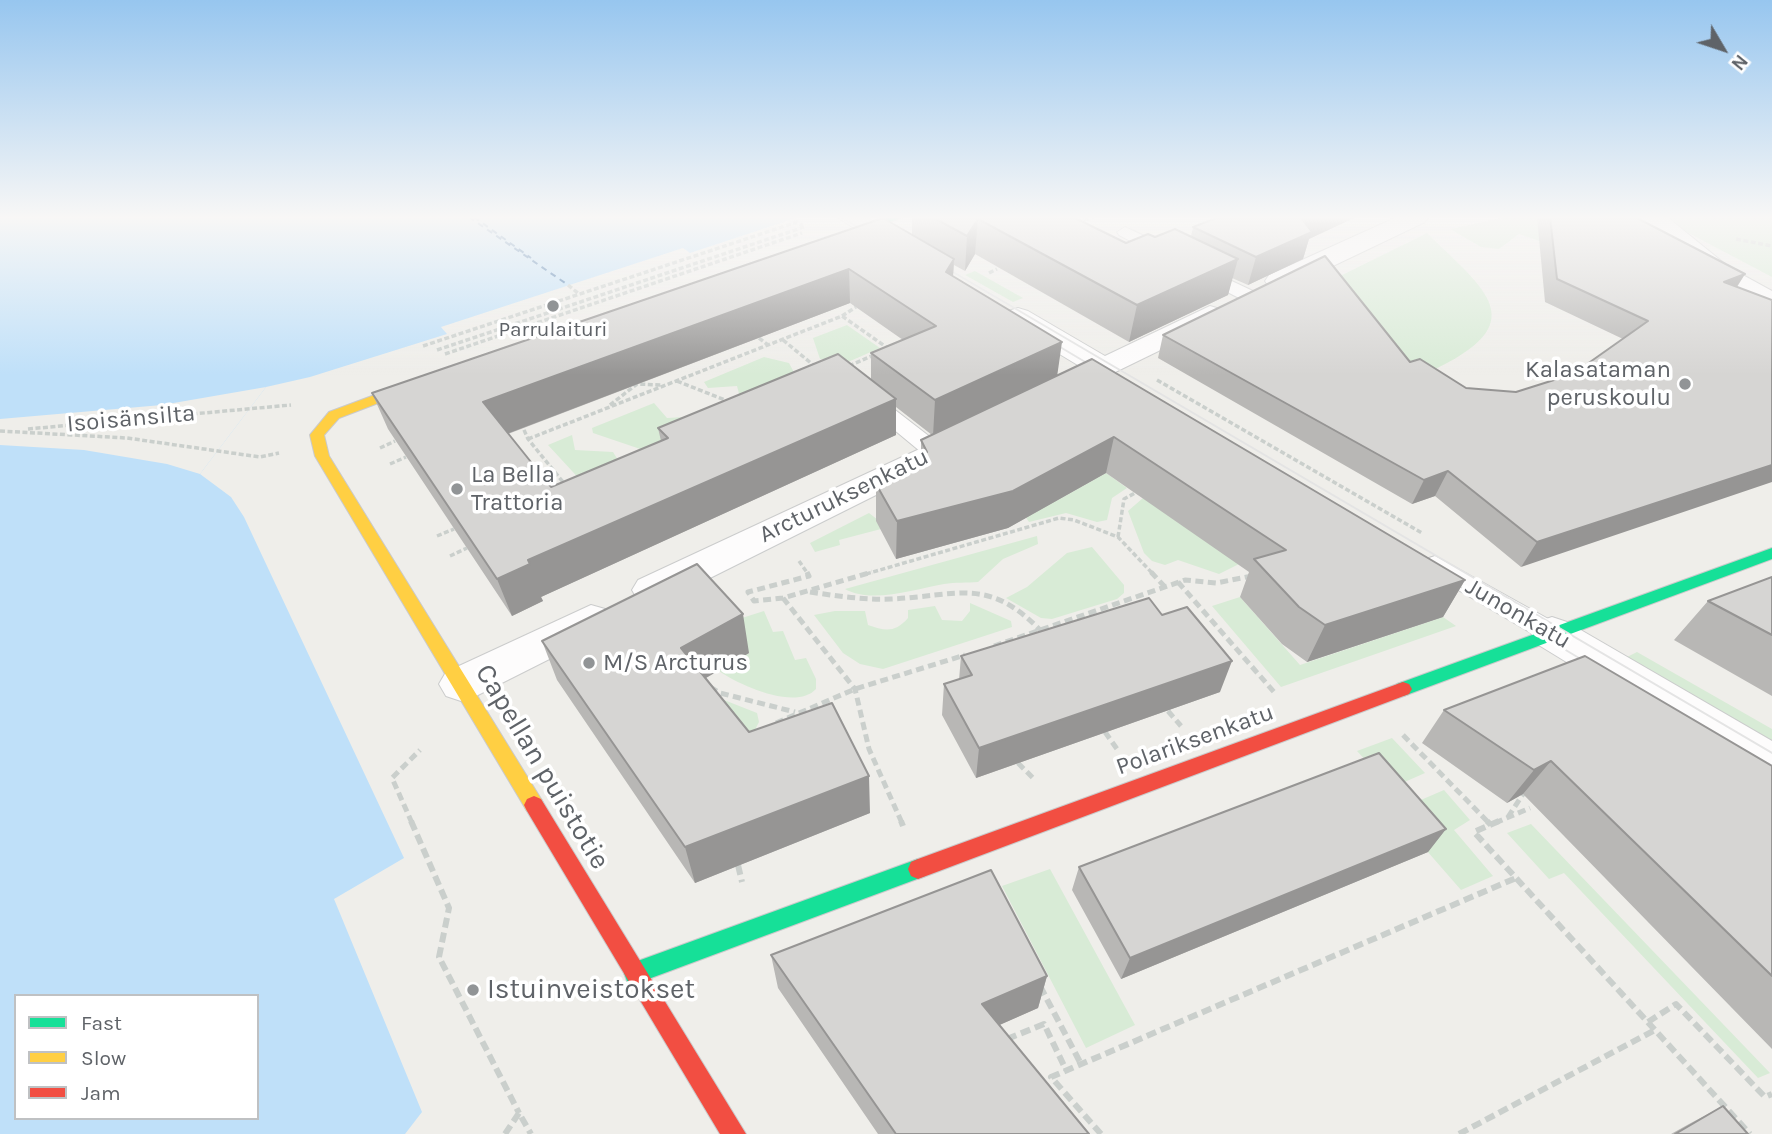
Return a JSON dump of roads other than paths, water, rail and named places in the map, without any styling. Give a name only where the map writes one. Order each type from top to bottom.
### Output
[{"type":"street","points":[[1027,407],[1113,374],[1249,296],[1304,270]]},
{"type":"street","points":[[1715,270],[1772,302]]},
{"type":"street","points":[[990,300],[1113,374]]},
{"type":"street","name":"Capellan puistotie","points":[[441,375],[351,406],[334,415],[317,435],[322,456],[734,1134]]},
{"type":"street","name":"Arcturuksenkatu","points":[[461,684],[981,429]]},
{"type":"street","name":"Polariksenkatu","points":[[635,973],[1772,552]]},
{"type":"street","name":"Junonkatu","points":[[1552,634],[1772,764]]},
{"type":"lane","points":[[1198,270],[1249,296]]},
{"type":"lane","points":[[822,373],[935,452]]},
{"type":"lane","name":"Junonkatu","points":[[1420,544],[1552,634]]},
{"type":"water","points":[[0,270],[616,270],[441,327],[447,334],[310,377],[266,387],[200,474],[231,497],[244,517],[404,858],[334,899],[422,1112],[405,1134],[0,1134]]},
{"type":"tram line","points":[[949,270],[1772,753]]},
{"type":"tram line","points":[[1045,338],[1102,372]]},
{"type":"tram line","points":[[1444,577],[1594,667]]},
{"type":"place","name":"Parrulaituri","points":[[553,306]]},
{"type":"place","name":"Kalasataman peruskoulu","points":[[1685,384]]},
{"type":"place","name":"La Bella Trattoria","points":[[457,489]]},
{"type":"place","name":"M/S Arcturus","points":[[589,663]]},
{"type":"place","name":"Istuinveistokset","points":[[473,990]]}]
